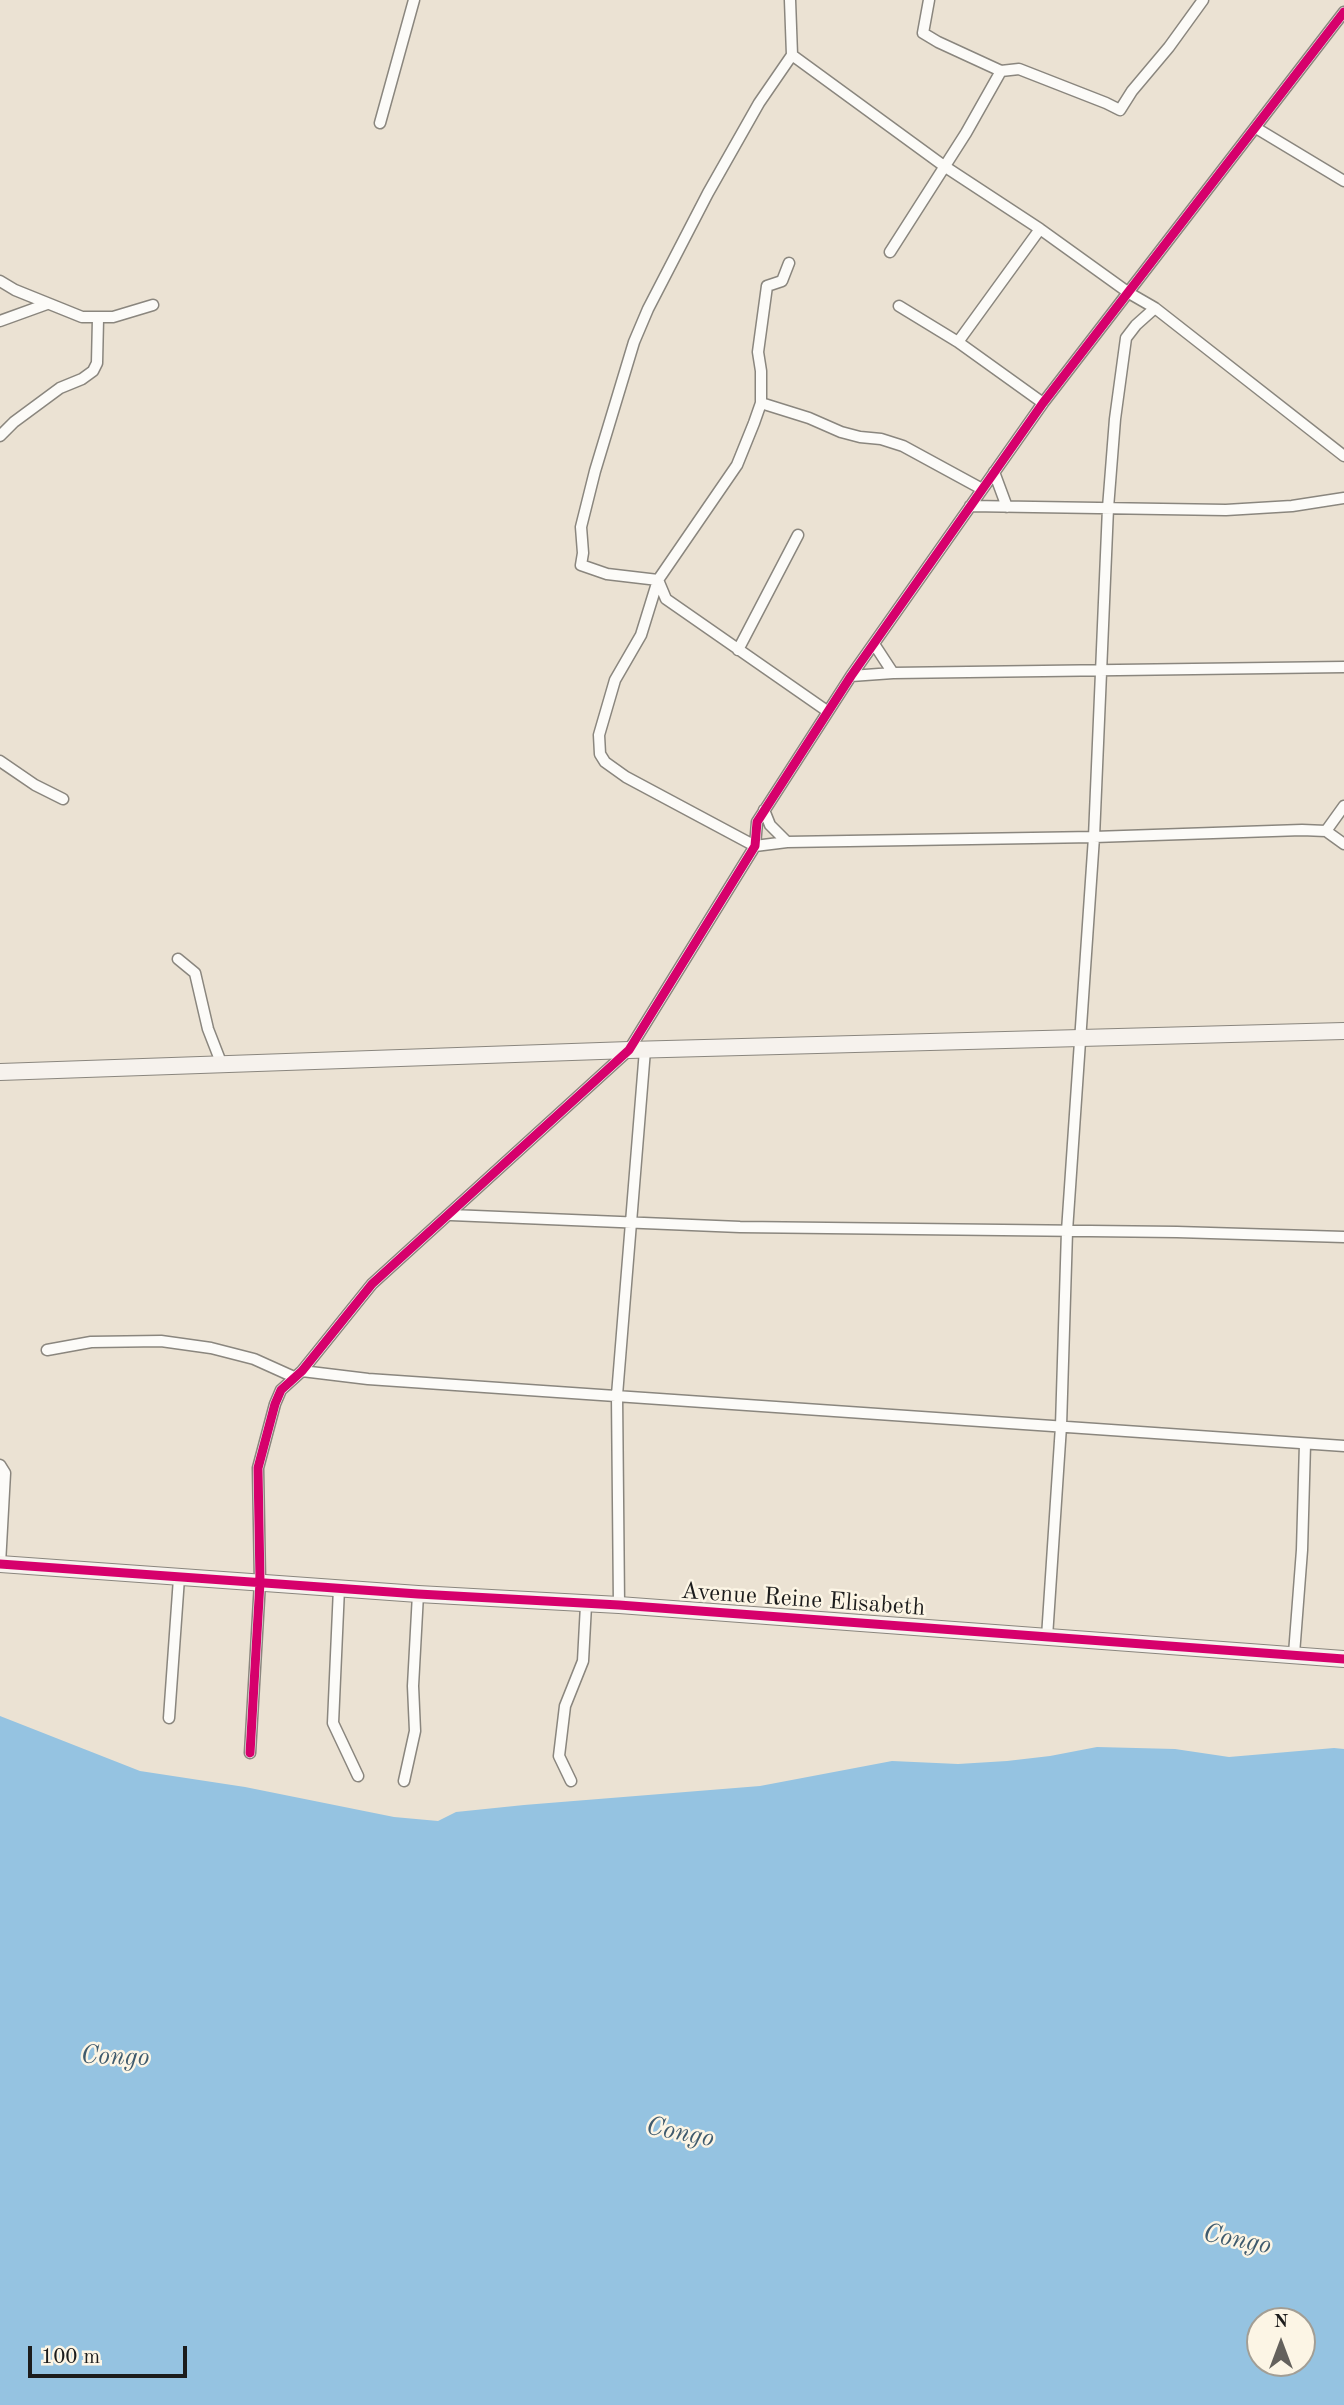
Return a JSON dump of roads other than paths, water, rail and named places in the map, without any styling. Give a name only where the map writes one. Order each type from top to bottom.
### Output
[{"type":"street","points":[[380,123],[414,0]]},
{"type":"street","points":[[659,580],[607,574],[581,565],[581,527],[634,342],[648,309],[752,114],[792,55],[790,0]]},
{"type":"street","points":[[929,0],[923,33],[938,43],[1001,71],[1019,69],[1121,110],[1203,0]]},
{"type":"street","points":[[250,1754],[260,1582],[258,1468],[281,1390],[298,1374],[372,1284],[637,1050],[755,846],[757,821],[827,711],[1043,403],[1344,12]]},
{"type":"street","points":[[792,55],[944,166],[1154,308],[1344,456]]},
{"type":"street","points":[[890,252],[966,133],[1001,71]]},
{"type":"street","points":[[1256,128],[1344,181]]},
{"type":"street","points":[[958,342],[1040,229]]},
{"type":"street","points":[[789,263],[782,281],[767,286],[758,352],[761,403],[737,465],[659,580],[641,635],[615,680],[598,735],[600,754],[605,762],[626,777],[755,846],[787,842],[1326,831],[1344,844]]},
{"type":"street","points":[[0,281],[47,304],[82,317],[113,317],[153,305]]},
{"type":"street","points":[[0,321],[47,304]]},
{"type":"street","points":[[900,306],[958,342],[1043,403]]},
{"type":"street","points":[[1048,1637],[1068,1231],[1094,837],[1108,508],[1115,419],[1126,338],[1154,308]]},
{"type":"street","points":[[0,436],[14,422],[60,388],[93,371],[97,363],[98,319]]},
{"type":"street","points":[[761,403],[809,418],[841,432],[903,446],[982,489]]},
{"type":"street","points":[[994,472],[1007,507]]},
{"type":"street","points":[[970,506],[1226,510],[1292,506],[1344,498]]},
{"type":"street","points":[[738,650],[798,536]]},
{"type":"street","points":[[659,580],[666,599],[827,711]]},
{"type":"street","points":[[874,644],[893,673]]},
{"type":"street","points":[[851,676],[893,673],[1344,667]]},
{"type":"street","points":[[0,761],[35,785],[63,799]]},
{"type":"street","points":[[1326,831],[1344,806]]},
{"type":"street","points":[[764,810],[770,825],[787,842]]},
{"type":"street","points":[[178,959],[195,973],[208,1029],[222,1065]]},
{"type":"street","points":[[0,1072],[637,1050],[1344,1031]]},
{"type":"street","points":[[619,1605],[617,1395],[631,1223],[637,1050]]},
{"type":"street","points":[[451,1215],[740,1227],[1344,1237]]},
{"type":"street","points":[[47,1350],[91,1342],[161,1341],[211,1348],[298,1374],[1344,1447]]},
{"type":"street","points":[[1294,1654],[1302,1550],[1305,1444]]},
{"type":"street","points":[[0,1465],[5,1473],[0,1564]]},
{"type":"street","name":"Avenue Reine Elisabeth","points":[[0,1564],[418,1594],[619,1605],[1344,1659]]},
{"type":"street","points":[[169,1718],[179,1578]]},
{"type":"street","points":[[339,1588],[333,1723],[358,1776]]},
{"type":"street","points":[[404,1781],[415,1731],[413,1686],[418,1594]]},
{"type":"street","points":[[571,1781],[559,1756],[565,1706],[583,1661],[586,1605]]},
{"type":"water","name":"Congo","points":[[0,1716],[140,1771],[245,1787],[394,1817],[438,1821],[456,1812],[760,1786],[892,1761],[958,1764],[1007,1761],[1097,1747],[1175,1749],[1229,1757],[1344,1749],[1344,2405],[0,2405]]}]
